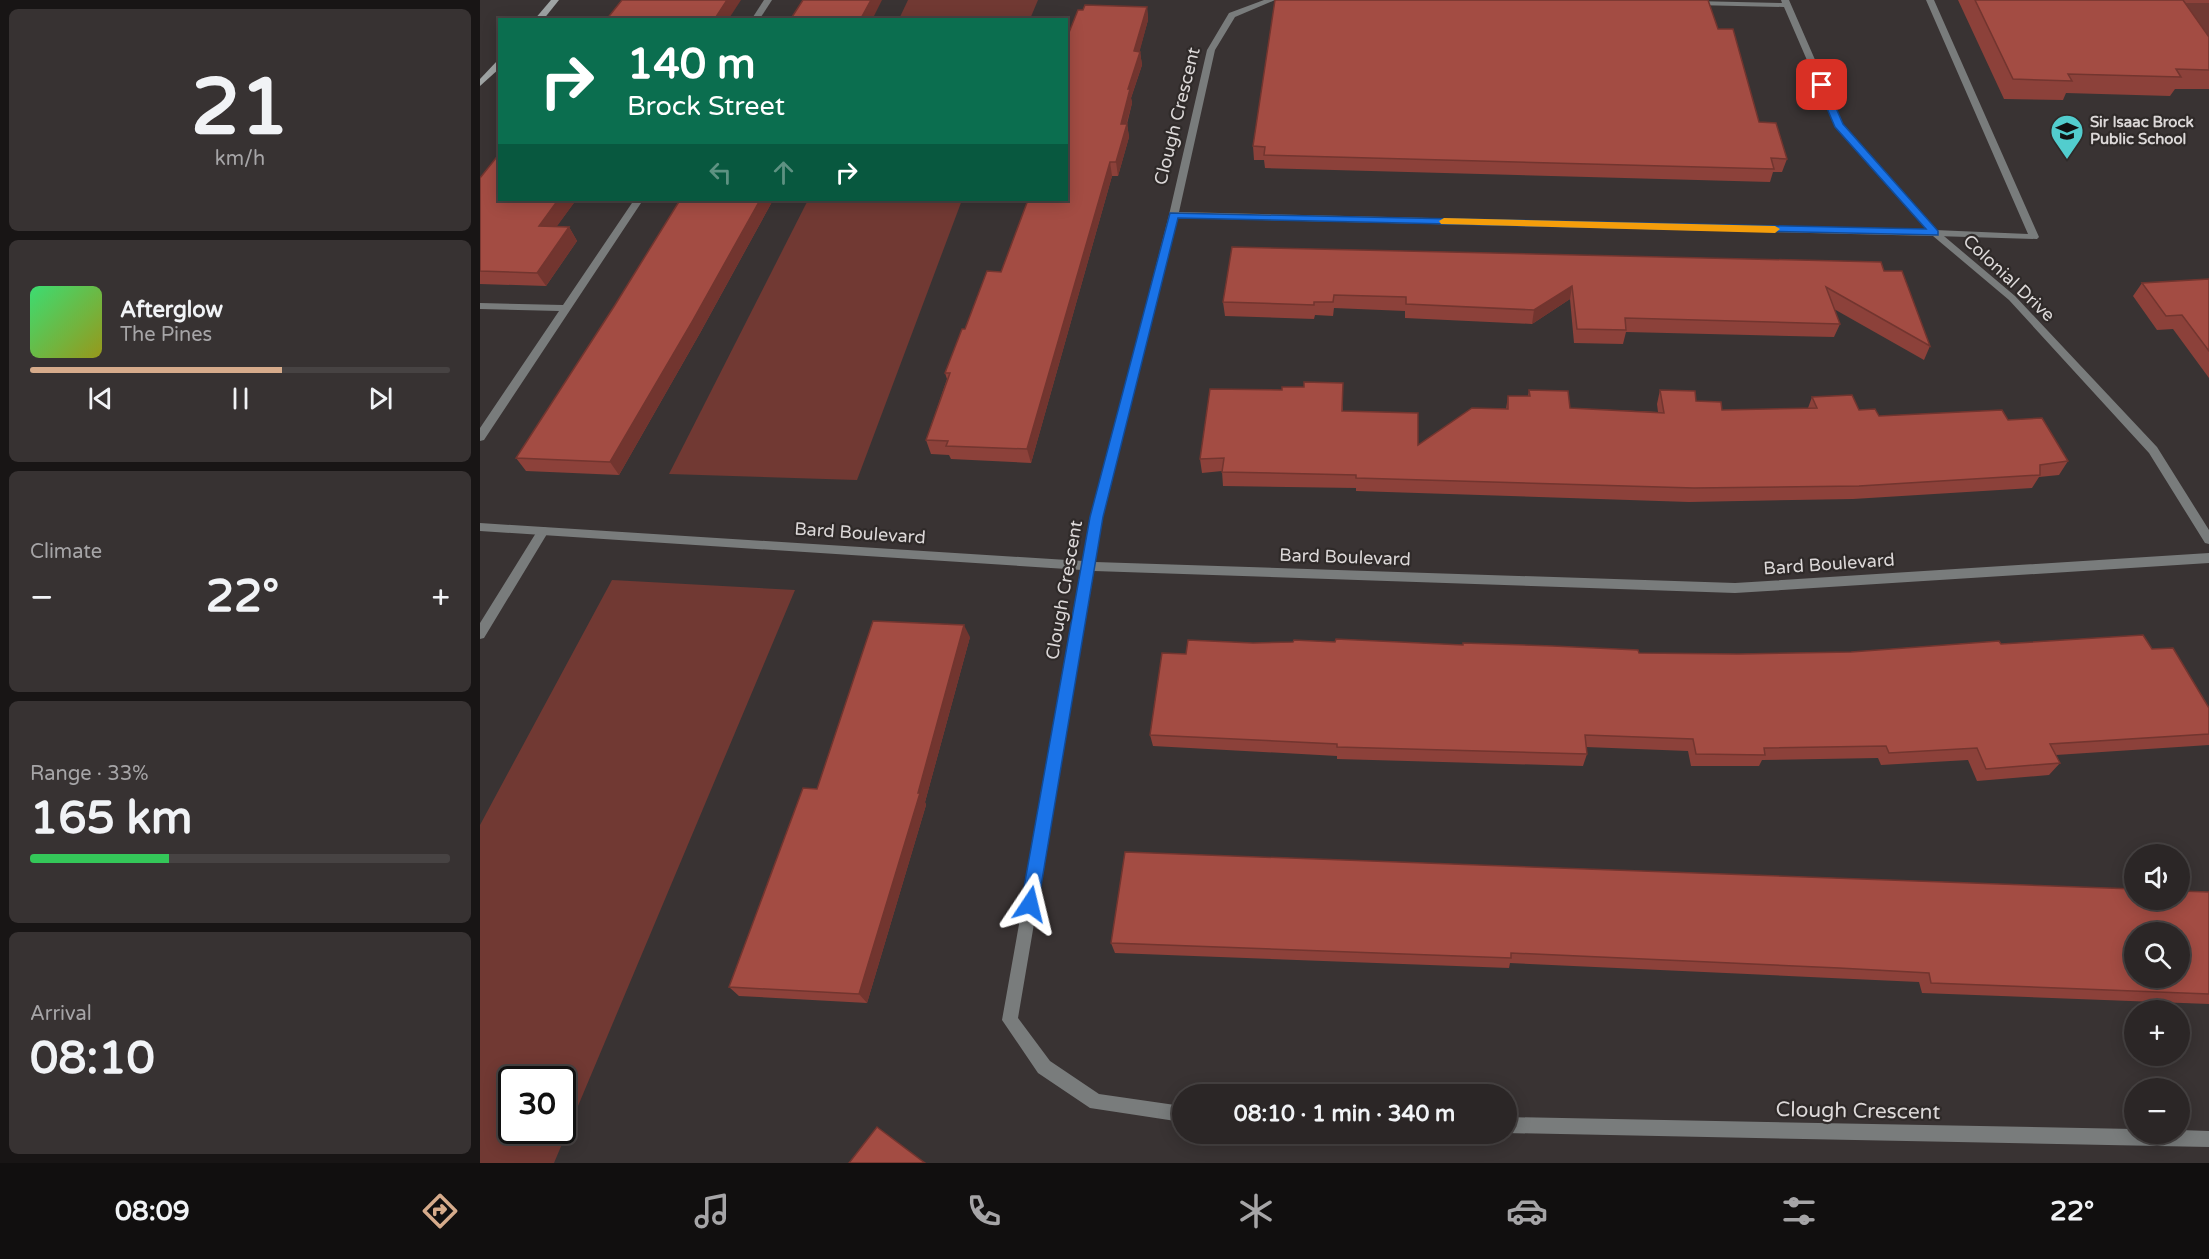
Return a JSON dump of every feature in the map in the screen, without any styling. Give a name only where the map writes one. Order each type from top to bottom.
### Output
[{"type":"main road","points":[[540,18],[555,0]]},
{"type":"main road","points":[[480,84],[498,65]]},
{"type":"street","points":[[756,18],[768,0]]},
{"type":"street","name":"Clough Crescent","points":[[1172,1113],[1096,1102],[1044,1067],[1010,1020],[1097,517],[1174,215],[1211,50],[1232,15],[1271,0]]},
{"type":"street","points":[[1174,215],[2034,237],[1930,0]]},
{"type":"street","points":[[1684,3],[1786,3]]},
{"type":"street","name":"Colonial Drive","points":[[1786,3],[1839,124],[1935,233],[2012,298],[2153,450],[2209,540]]},
{"type":"street","points":[[480,437],[637,201]]},
{"type":"street","points":[[480,306],[565,308]]},
{"type":"street","name":"Bard Boulevard","points":[[480,527],[1088,566],[1735,588],[2209,558]]},
{"type":"street","points":[[480,634],[543,531]]},
{"type":"street","name":"Clough Crescent","points":[[1517,1125],[2209,1139]]},
{"type":"shaded area","points":[[908,0],[1038,0],[1030,18],[899,18]]},
{"type":"shaded area","points":[[2173,0],[2209,0],[2209,50]]},
{"type":"shaded area","points":[[807,201],[962,201],[857,480],[669,474]]},
{"type":"shaded area","points":[[612,580],[795,590],[576,1111],[576,1066],[498,1066],[498,1144],[562,1144],[554,1163],[480,1163],[480,825]]},
{"type":"building","points":[[622,0],[727,0],[715,18],[608,18]]},
{"type":"building","points":[[803,0],[871,0],[861,18],[791,18]]},
{"type":"building","points":[[1275,0],[1708,0],[1718,29],[1733,29],[1759,122],[1776,123],[1787,159],[1771,158],[1774,169],[1264,155],[1265,147],[1253,146]]},
{"type":"building","points":[[1975,0],[2183,0],[2209,37],[2209,70],[2176,69],[2181,77],[2068,74],[2072,81],[2013,79]]},
{"type":"building","points":[[1085,5],[1147,7],[1134,51],[1140,52],[1128,89],[1130,89],[1121,124],[1127,124],[1116,162],[1110,162],[1027,449],[946,446],[948,441],[926,440],[950,373],[945,373],[962,329],[965,329],[987,271],[1001,272],[1028,201],[1068,201],[1068,35],[1078,10],[1083,10]]},
{"type":"building","points":[[498,156],[498,201],[557,201],[539,226],[569,227],[537,273],[480,271],[480,178]]},
{"type":"building","points":[[679,201],[759,201],[610,462],[516,458]]},
{"type":"building","points":[[1232,247],[1881,262],[1884,271],[1902,271],[1930,346],[1826,287],[1840,324],[1625,318],[1626,330],[1577,329],[1572,286],[1534,310],[1406,304],[1406,297],[1334,295],[1333,302],[1314,302],[1314,305],[1223,302]]},
{"type":"building","points":[[2209,279],[2209,351],[2182,315],[2166,316],[2142,283]]},
{"type":"building","points":[[1304,382],[1343,383],[1342,411],[1418,413],[1418,445],[1472,408],[1508,409],[1508,396],[1530,396],[1529,390],[1568,391],[1570,408],[1664,413],[1660,390],[1695,391],[1696,401],[1721,402],[1722,410],[1817,408],[1812,397],[1852,395],[1859,410],[1875,409],[1879,416],[2002,410],[2008,420],[2042,418],[2068,461],[2040,465],[2040,475],[1859,486],[1694,488],[1222,472],[1224,458],[1200,459],[1210,389],[1282,390],[1282,387],[1304,387]]},
{"type":"building","points":[[873,621],[964,625],[918,793],[920,793],[859,994],[729,987],[803,788],[817,789]]},
{"type":"building","points":[[2143,635],[2152,649],[2173,648],[2209,708],[2209,734],[2050,744],[2060,763],[1986,769],[1977,748],[1889,753],[1886,746],[1764,748],[1765,755],[1696,754],[1693,739],[1585,735],[1587,754],[1337,747],[1337,744],[1150,735],[1162,653],[1186,654],[1188,640],[1253,643],[1293,642],[1294,640],[1335,642],[1336,639],[1463,645],[1463,643],[1553,646],[1638,650],[1639,653],[1738,654],[1851,652],[1999,641],[2001,644]]},
{"type":"building","points":[[1125,852],[2124,889],[2124,910],[2190,910],[2190,891],[2209,892],[2209,994],[1931,983],[1929,973],[1839,968],[1511,953],[1511,958],[1111,943]]},
{"type":"building","points":[[877,1127],[925,1163],[849,1163]]},
{"type":"slow traffic","points":[[1444,221],[1775,229]]},
{"type":"place","name":"Sir Isaac Brock Public School","points":[[2067,160]]},
{"type":"route","points":[[1030,904],[1097,517],[1174,215],[1935,233],[1839,124],[1822,85]]}]
